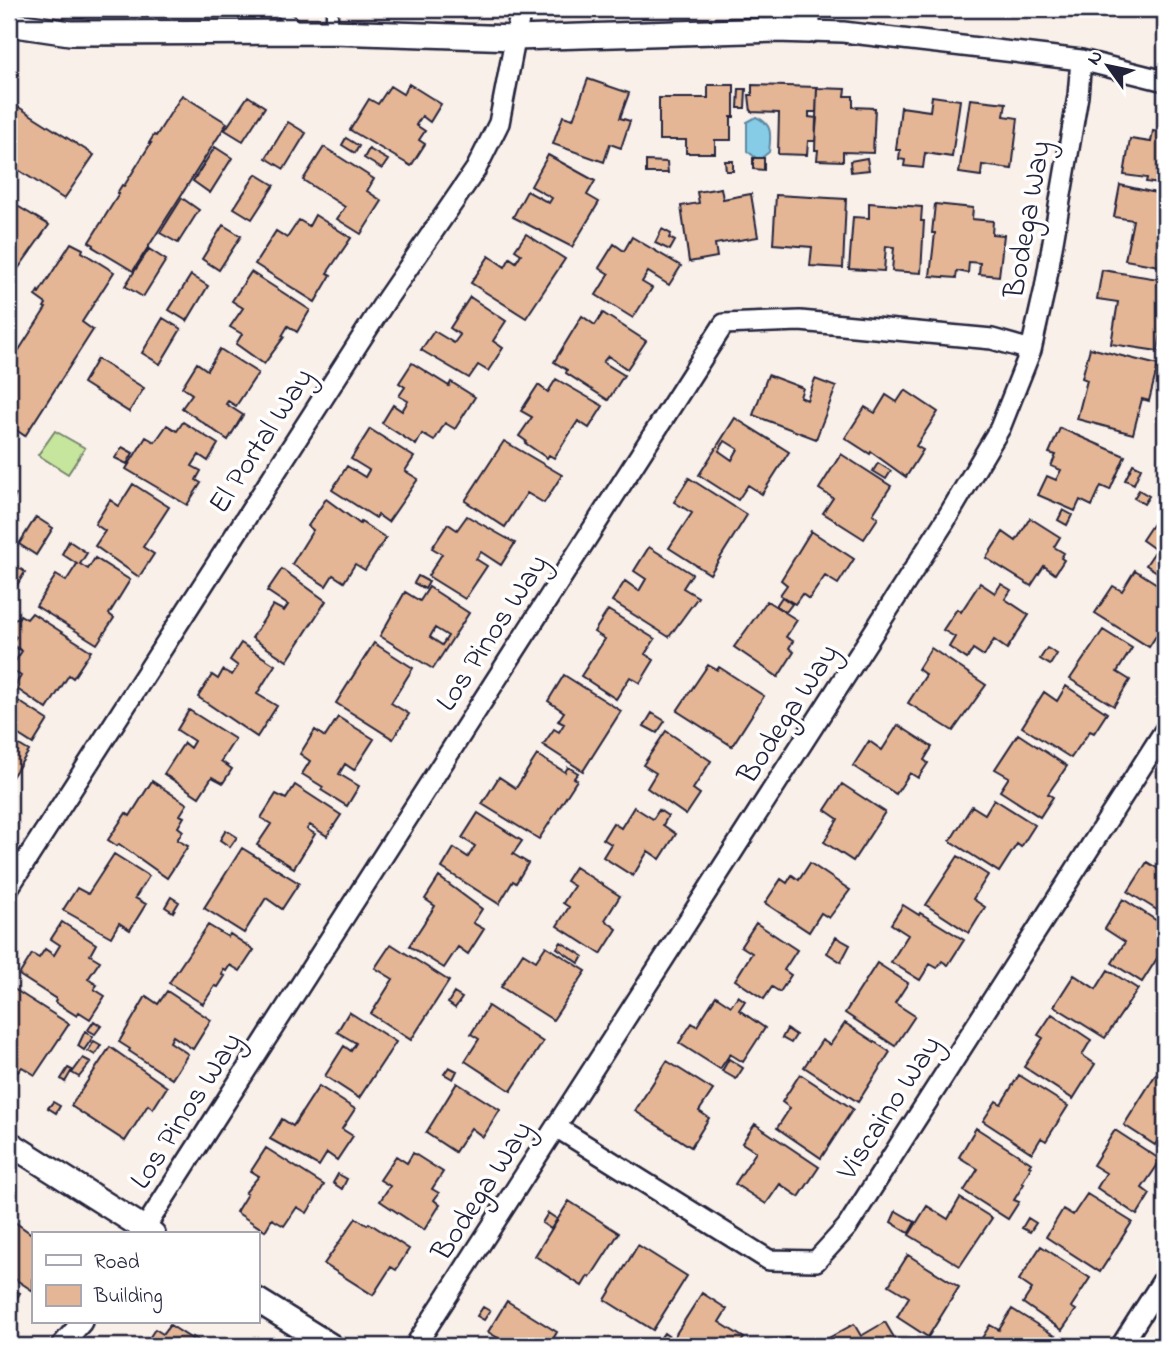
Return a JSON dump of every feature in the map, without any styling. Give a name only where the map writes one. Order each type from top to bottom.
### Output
[{"type":"street","name":"El Portal Way","points":[[9,887],[386,300],[476,169],[499,124],[521,9]]},
{"type":"street","points":[[9,24],[70,33],[332,33],[516,38],[776,30],[810,20],[843,32],[1081,60],[1165,81]]},
{"type":"street","name":"Bodega Way","points":[[415,1346],[945,521],[1000,428],[1031,350],[1045,288],[1076,110],[1081,60]]},
{"type":"street","name":"Los Pinos Way","points":[[146,1232],[724,324],[800,321],[992,339],[1031,350]]},
{"type":"street","name":"Viscaino Way","points":[[556,1128],[769,1260],[816,1261],[847,1227],[1165,730]]},
{"type":"street","points":[[9,1143],[146,1232]]},
{"type":"street","points":[[1121,1346],[1165,1277]]},
{"type":"street","points":[[259,1301],[331,1346]]},
{"type":"street","points":[[61,1346],[80,1324]]},
{"type":"lane","points":[[279,9],[302,33]]},
{"type":"lane","points":[[332,9],[332,33]]},
{"type":"green space","points":[[63,9],[310,9],[88,14]]},
{"type":"green space","points":[[55,431],[85,448],[68,474],[38,455]]},
{"type":"water","points":[[756,117],[765,123],[770,135],[769,152],[759,160],[747,151],[747,122]]},
{"type":"building","points":[[588,79],[629,93],[620,118],[630,121],[621,148],[610,144],[604,162],[553,144],[563,116],[573,119]]},
{"type":"building","points":[[409,84],[441,104],[430,122],[422,116],[416,125],[425,131],[419,140],[425,144],[411,166],[350,130],[369,99],[378,104],[390,86],[403,94]]},
{"type":"building","points":[[708,85],[734,85],[731,140],[715,140],[715,153],[686,153],[686,140],[659,140],[659,98],[708,98]]},
{"type":"building","points":[[752,85],[817,87],[816,112],[809,112],[809,117],[817,118],[815,141],[808,141],[807,155],[778,154],[779,113],[751,112],[749,95],[752,95]]},
{"type":"building","points":[[817,88],[846,89],[845,96],[853,96],[853,107],[875,108],[873,153],[843,152],[843,161],[817,160]]},
{"type":"building","points":[[739,89],[746,89],[745,108],[738,108]]},
{"type":"building","points":[[182,95],[227,123],[133,271],[89,242],[122,185],[124,186],[154,135],[156,136]]},
{"type":"building","points":[[248,96],[265,107],[243,141],[225,130]]},
{"type":"building","points":[[932,96],[960,100],[952,157],[925,153],[923,168],[904,166],[905,160],[899,159],[900,150],[896,150],[901,107],[930,111]]},
{"type":"building","points":[[970,99],[1006,103],[1004,116],[1018,118],[1012,169],[982,165],[981,176],[959,173]]},
{"type":"building","points":[[9,101],[94,155],[64,199],[9,164]]},
{"type":"building","points":[[288,122],[306,133],[284,169],[266,158]]},
{"type":"building","points":[[1153,131],[1165,133],[1165,185],[1146,182],[1147,178],[1124,175],[1130,139],[1151,142]]},
{"type":"building","points":[[346,138],[359,146],[355,153],[342,145]]},
{"type":"building","points":[[215,147],[232,158],[210,193],[193,181]]},
{"type":"building","points":[[324,147],[374,179],[367,191],[382,201],[361,234],[337,219],[345,207],[303,180]]},
{"type":"building","points":[[369,149],[388,160],[382,169],[364,158]]},
{"type":"building","points":[[548,155],[595,181],[587,195],[599,202],[572,247],[513,217],[527,191],[549,203],[552,198],[531,186]]},
{"type":"building","points":[[753,158],[764,158],[764,170],[753,169]]},
{"type":"building","points":[[867,158],[869,170],[851,172],[850,161]]},
{"type":"building","points":[[646,161],[667,162],[668,173],[646,173]]},
{"type":"building","points":[[725,161],[733,161],[733,171],[726,171]]},
{"type":"building","points":[[256,174],[274,185],[252,219],[234,208]]},
{"type":"building","points":[[1120,185],[1165,195],[1165,267],[1125,260],[1133,220],[1114,217]]},
{"type":"building","points":[[721,188],[723,199],[751,194],[758,237],[715,244],[717,257],[689,262],[681,206],[699,203],[697,192]]},
{"type":"building","points":[[776,195],[846,199],[843,268],[810,266],[812,247],[773,244]]},
{"type":"building","points":[[182,198],[199,210],[178,243],[160,233]]},
{"type":"building","points":[[9,201],[49,225],[18,269],[9,263]]},
{"type":"building","points":[[869,203],[922,207],[921,221],[924,221],[921,273],[892,271],[894,247],[886,246],[884,271],[849,269],[853,217],[869,218]]},
{"type":"building","points":[[935,204],[973,208],[972,219],[993,221],[992,234],[1004,235],[999,276],[979,274],[980,263],[969,262],[968,273],[957,271],[956,278],[930,276]]},
{"type":"building","points":[[315,215],[351,238],[327,273],[331,275],[315,302],[255,264],[276,231],[287,238],[299,220],[309,226]]},
{"type":"building","points":[[223,225],[241,236],[219,270],[202,259]]},
{"type":"building","points":[[662,229],[671,234],[669,238],[675,241],[670,250],[655,243]]},
{"type":"building","points":[[526,234],[565,259],[526,318],[471,283],[489,256],[505,267],[510,258],[516,262],[521,254],[515,250]]},
{"type":"building","points":[[632,237],[681,266],[669,285],[648,272],[642,282],[652,288],[633,318],[596,295],[609,274],[599,268],[614,244],[624,251]]},
{"type":"building","points":[[71,243],[114,272],[82,322],[93,330],[25,436],[9,425],[9,366],[17,349],[19,350],[46,308],[46,304],[35,296]]},
{"type":"building","points":[[149,249],[166,260],[143,297],[125,286]]},
{"type":"building","points":[[1102,270],[1165,280],[1165,306],[1158,351],[1111,344],[1118,302],[1097,299]]},
{"type":"building","points":[[251,272],[310,310],[297,332],[288,326],[282,336],[284,337],[264,364],[236,344],[242,334],[230,327],[243,308],[232,301]]},
{"type":"building","points":[[191,275],[208,286],[187,321],[169,310]]},
{"type":"building","points":[[9,294],[16,298],[9,309]]},
{"type":"building","points":[[470,297],[506,321],[493,341],[503,348],[488,371],[478,365],[469,378],[421,350],[434,331],[454,343],[460,335],[450,328]]},
{"type":"building","points":[[603,313],[646,341],[627,369],[608,356],[603,362],[624,375],[608,400],[554,362],[582,316],[595,325]]},
{"type":"building","points":[[163,318],[181,329],[160,364],[142,353]]},
{"type":"building","points":[[1090,348],[1158,365],[1149,401],[1142,399],[1133,434],[1077,419],[1087,380],[1082,378]]},
{"type":"building","points":[[220,349],[258,373],[236,406],[228,401],[226,404],[243,415],[228,440],[182,408],[192,394],[182,387],[197,363],[207,370]]},
{"type":"building","points":[[97,359],[144,388],[129,412],[83,383]]},
{"type":"building","points":[[412,363],[449,386],[451,382],[475,397],[455,429],[445,423],[434,441],[422,434],[416,445],[382,423],[393,405],[402,411],[408,401],[399,396],[405,387],[399,383]]},
{"type":"building","points":[[1161,363],[1165,364],[1165,377],[1158,375]]},
{"type":"building","points":[[768,375],[803,388],[800,397],[807,400],[815,379],[836,387],[816,439],[753,415]]},
{"type":"building","points":[[556,379],[603,406],[589,428],[578,421],[554,458],[549,455],[547,458],[519,436],[532,417],[521,411],[538,385],[548,392]]},
{"type":"building","points":[[905,390],[938,412],[916,446],[923,450],[906,477],[871,452],[870,454],[845,438],[865,407],[875,413],[886,395],[897,402]]},
{"type":"building","points":[[735,418],[789,452],[762,494],[748,485],[738,500],[699,475]],"holes":[[[725,441],[738,449],[732,460],[719,451]]]},
{"type":"building","points":[[183,422],[218,444],[208,461],[199,455],[192,466],[201,471],[196,480],[201,483],[187,505],[126,469],[146,437],[155,442],[167,425],[177,431]]},
{"type":"building","points":[[1060,428],[1125,456],[1110,490],[1101,486],[1092,506],[1080,500],[1075,511],[1038,495],[1047,476],[1056,480],[1061,470],[1051,466],[1056,455],[1049,453]]},
{"type":"building","points":[[370,429],[414,457],[405,471],[418,479],[388,522],[378,515],[376,518],[332,490],[347,466],[365,477],[369,470],[351,459]]},
{"type":"building","points":[[504,441],[562,475],[544,503],[527,493],[505,527],[465,501]]},
{"type":"building","points":[[122,447],[133,453],[127,464],[115,458]]},
{"type":"building","points":[[841,454],[891,486],[873,514],[878,518],[864,539],[823,513],[833,498],[819,489]]},
{"type":"building","points":[[878,463],[891,471],[886,479],[873,471]]},
{"type":"building","points":[[1133,464],[1141,468],[1134,484],[1125,480]]},
{"type":"building","points":[[689,478],[747,515],[710,574],[669,548],[692,513],[674,502]]},
{"type":"building","points":[[133,484],[169,507],[143,547],[154,554],[139,577],[95,546],[105,531],[95,524],[110,500],[119,506]]},
{"type":"building","points":[[9,490],[16,495],[9,507]]},
{"type":"building","points":[[1139,490],[1149,496],[1144,504],[1134,498]]},
{"type":"building","points":[[326,499],[360,524],[361,522],[386,538],[365,570],[355,564],[344,582],[333,575],[326,586],[292,564],[313,530],[308,526]]},
{"type":"building","points":[[1164,507],[1165,577],[1146,565],[1156,550],[1142,540]]},
{"type":"building","points":[[1063,510],[1072,515],[1067,525],[1058,520]]},
{"type":"building","points":[[467,516],[515,543],[501,565],[481,552],[476,559],[487,566],[465,599],[428,576],[442,554],[432,548],[448,524],[457,530]]},
{"type":"building","points":[[36,517],[53,528],[36,555],[19,544]]},
{"type":"building","points":[[1030,518],[1060,537],[1054,547],[1064,553],[1061,558],[1064,560],[1055,574],[1044,566],[1031,586],[986,558],[1003,532],[1016,541]]},
{"type":"building","points":[[811,531],[854,559],[838,584],[825,576],[809,599],[802,594],[795,604],[780,595],[787,585],[781,580]]},
{"type":"building","points":[[69,541],[87,553],[80,564],[88,569],[95,558],[130,580],[109,614],[114,618],[97,644],[36,606],[56,575],[66,581],[77,564],[62,554]]},
{"type":"building","points":[[649,547],[692,574],[683,588],[698,597],[669,637],[612,601],[625,581],[639,591],[646,579],[634,571]]},
{"type":"building","points":[[9,561],[25,572],[9,598]]},
{"type":"building","points":[[282,569],[326,601],[287,661],[252,638],[273,605],[284,611],[288,605],[267,591]]},
{"type":"building","points":[[1135,570],[1165,589],[1165,622],[1149,647],[1095,613],[1113,586],[1122,591]]},
{"type":"building","points":[[418,576],[429,582],[425,589],[414,583]]},
{"type":"building","points":[[980,583],[995,593],[1001,584],[1011,590],[1005,599],[1029,615],[1007,649],[994,640],[984,656],[973,649],[967,659],[949,647],[955,637],[943,630],[957,609],[961,612]]},
{"type":"building","points":[[429,587],[469,613],[433,669],[380,636],[405,592],[420,601]],"holes":[[[435,628],[448,636],[442,645],[430,637]]]},
{"type":"building","points":[[782,597],[792,604],[786,612],[776,606]]},
{"type":"building","points":[[767,601],[797,620],[786,637],[793,641],[789,648],[794,652],[778,677],[734,647]]},
{"type":"building","points":[[608,610],[655,639],[645,654],[654,660],[640,683],[630,677],[616,699],[581,676],[605,639],[594,632]]},
{"type":"building","points":[[32,613],[91,651],[73,678],[69,675],[47,709],[14,687],[21,676],[10,669],[22,651],[11,644],[16,637],[9,632],[9,628],[20,615],[27,619]]},
{"type":"building","points":[[1103,630],[1132,648],[1117,672],[1130,680],[1114,706],[1070,679]]},
{"type":"building","points":[[241,643],[275,665],[257,694],[277,706],[257,737],[198,697],[212,675],[218,679],[223,670],[232,675],[238,666],[230,660]]},
{"type":"building","points":[[374,643],[413,668],[391,703],[409,714],[393,739],[336,703]]},
{"type":"building","points":[[931,648],[986,685],[953,731],[908,703],[926,675],[918,669]]},
{"type":"building","points":[[1047,648],[1057,654],[1050,665],[1040,659]]},
{"type":"building","points":[[708,665],[717,670],[719,667],[764,696],[732,746],[677,711]]},
{"type":"building","points":[[564,675],[621,711],[583,771],[543,745],[554,729],[559,732],[564,724],[558,721],[564,712],[548,701]]},
{"type":"building","points":[[1066,686],[1107,713],[1094,733],[1090,731],[1071,758],[1022,727],[1044,692],[1057,701]]},
{"type":"building","points":[[9,695],[48,720],[33,744],[14,732],[10,738]]},
{"type":"building","points":[[189,710],[235,739],[221,761],[232,769],[223,783],[212,777],[199,797],[164,774],[184,743],[190,748],[194,741],[177,730]]},
{"type":"building","points":[[652,713],[665,721],[657,733],[644,726]]},
{"type":"building","points":[[338,717],[374,739],[354,770],[345,764],[339,774],[359,786],[347,806],[302,774],[310,761],[300,754],[315,730],[325,737]]},
{"type":"building","points":[[898,725],[932,747],[924,760],[928,763],[918,778],[910,773],[896,794],[853,766],[869,741],[882,750]]},
{"type":"building","points":[[666,731],[711,761],[693,789],[700,794],[686,815],[647,788],[656,773],[643,765]]},
{"type":"building","points":[[1018,734],[1067,766],[1048,794],[1053,797],[1040,817],[1000,791],[1009,777],[995,769]]},
{"type":"building","points":[[10,739],[29,751],[10,780]]},
{"type":"building","points":[[537,755],[565,772],[568,767],[578,773],[574,778],[577,780],[539,839],[482,804],[499,777],[516,788]]},
{"type":"building","points":[[152,781],[187,804],[180,815],[184,817],[178,827],[183,831],[177,840],[188,846],[167,878],[119,844],[117,846],[108,840],[126,813],[130,816]]},
{"type":"building","points":[[842,784],[885,812],[853,861],[824,842],[838,819],[825,810]]},
{"type":"building","points":[[295,785],[341,815],[327,836],[310,825],[307,829],[315,834],[294,868],[257,845],[271,824],[261,818],[276,794],[286,799]]},
{"type":"building","points":[[994,799],[1035,825],[1021,847],[1017,844],[999,872],[950,841],[972,806],[985,814]]},
{"type":"building","points":[[634,807],[653,819],[659,810],[668,816],[663,825],[676,834],[660,859],[648,851],[633,876],[603,857],[611,844],[603,839],[613,823],[621,828]]},
{"type":"building","points":[[478,813],[522,841],[513,854],[528,863],[499,904],[442,868],[454,848],[468,857],[475,846],[462,838]]},
{"type":"building","points":[[226,830],[237,837],[230,847],[220,840]]},
{"type":"building","points":[[242,848],[299,883],[282,909],[266,898],[244,933],[204,908]]},
{"type":"building","points":[[114,854],[149,876],[135,898],[146,904],[130,930],[119,923],[111,937],[63,910],[77,888],[88,894]]},
{"type":"building","points":[[958,856],[988,875],[973,899],[985,907],[969,933],[926,905]]},
{"type":"building","points":[[1147,862],[1165,873],[1165,915],[1128,892]]},
{"type":"building","points":[[810,863],[850,890],[829,918],[821,913],[809,932],[765,903],[781,879],[787,883],[792,875],[799,880]]},
{"type":"building","points":[[575,867],[620,896],[605,920],[617,929],[601,954],[557,926],[569,907],[563,903],[574,886],[566,881]]},
{"type":"building","points":[[439,877],[482,909],[473,923],[484,929],[468,954],[458,947],[444,968],[409,946],[435,906],[425,899]]},
{"type":"building","points":[[171,897],[179,902],[173,912],[165,907]]},
{"type":"building","points":[[1123,899],[1165,926],[1165,962],[1158,957],[1142,982],[1112,963],[1125,942],[1105,929]]},
{"type":"building","points":[[903,905],[964,940],[948,965],[942,961],[937,968],[930,964],[920,980],[891,962],[908,935],[891,924]]},
{"type":"building","points":[[62,922],[96,944],[90,955],[100,961],[88,979],[97,985],[94,989],[105,996],[90,1019],[79,1012],[77,1016],[19,975],[32,954],[39,958],[45,949],[54,955],[60,945],[51,939]]},
{"type":"building","points":[[756,923],[797,950],[784,970],[791,975],[780,992],[772,987],[764,999],[735,980],[752,953],[741,946]]},
{"type":"building","points":[[208,925],[228,937],[230,934],[254,950],[240,971],[230,965],[226,971],[223,969],[222,975],[225,976],[203,1004],[169,983]]},
{"type":"building","points":[[836,937],[850,945],[841,962],[827,953]]},
{"type":"building","points":[[561,942],[583,956],[579,963],[557,948]]},
{"type":"building","points":[[391,944],[449,981],[411,1040],[371,1014],[393,979],[375,968]]},
{"type":"building","points":[[546,946],[586,971],[553,1020],[501,987],[523,953],[536,961]]},
{"type":"building","points":[[877,963],[908,983],[895,1003],[915,1016],[895,1046],[845,1013]]},
{"type":"building","points":[[1108,970],[1138,989],[1105,1038],[1054,1006],[1074,975],[1096,989]]},
{"type":"building","points":[[14,989],[69,1024],[35,1075],[22,1067],[18,1072],[9,1066],[9,997]]},
{"type":"building","points":[[167,991],[211,1020],[193,1049],[173,1036],[170,1042],[188,1054],[172,1079],[119,1042],[146,996],[158,1004]]},
{"type":"building","points":[[454,993],[462,998],[455,1008],[448,1003]]},
{"type":"building","points":[[716,996],[731,1006],[738,996],[745,1001],[739,1010],[765,1028],[743,1062],[730,1054],[720,1069],[679,1043],[692,1023],[697,1026]]},
{"type":"building","points":[[488,1006],[543,1042],[511,1091],[465,1061],[479,1039],[471,1034]]},
{"type":"building","points":[[349,1012],[396,1042],[359,1098],[325,1076],[344,1046],[351,1051],[356,1043],[337,1032]]},
{"type":"building","points":[[1052,1014],[1091,1040],[1082,1055],[1095,1064],[1073,1099],[1024,1067],[1043,1038],[1038,1035]]},
{"type":"building","points":[[94,1021],[101,1026],[95,1034],[88,1030]]},
{"type":"building","points":[[845,1023],[890,1052],[858,1102],[804,1067],[822,1040],[830,1045]]},
{"type":"building","points":[[787,1029],[796,1035],[791,1043],[782,1038]]},
{"type":"building","points":[[85,1031],[93,1037],[84,1050],[78,1046]]},
{"type":"building","points":[[94,1041],[101,1045],[95,1055],[88,1051]]},
{"type":"building","points":[[110,1047],[167,1087],[153,1109],[148,1105],[125,1141],[71,1106]]},
{"type":"building","points":[[83,1058],[91,1062],[79,1077],[72,1073]]},
{"type":"building","points":[[729,1059],[743,1068],[736,1079],[722,1071]]},
{"type":"building","points":[[667,1061],[713,1090],[699,1111],[709,1118],[691,1147],[635,1111]]},
{"type":"building","points":[[449,1067],[457,1071],[453,1079],[444,1074]]},
{"type":"building","points":[[68,1068],[72,1070],[65,1082],[61,1079]]},
{"type":"building","points":[[800,1074],[853,1109],[821,1158],[777,1128],[790,1108],[782,1102]]},
{"type":"building","points":[[1156,1074],[1165,1080],[1165,1129],[1155,1145],[1124,1125]]},
{"type":"building","points":[[1019,1075],[1068,1106],[1046,1141],[1041,1138],[1032,1153],[983,1121],[996,1101],[1001,1104]]},
{"type":"building","points":[[457,1083],[500,1110],[483,1137],[471,1128],[455,1152],[426,1133]]},
{"type":"building","points":[[319,1086],[355,1109],[342,1129],[353,1136],[337,1160],[327,1153],[319,1166],[270,1139],[282,1119],[293,1126]]},
{"type":"building","points":[[53,1102],[60,1106],[56,1113],[48,1108]]},
{"type":"building","points":[[755,1124],[819,1167],[799,1197],[780,1184],[766,1204],[735,1184],[756,1152],[742,1143]]},
{"type":"building","points":[[976,1128],[1031,1163],[1022,1183],[1024,1184],[1014,1200],[1019,1202],[1008,1219],[964,1191],[978,1169],[959,1157]]},
{"type":"building","points":[[1115,1130],[1161,1160],[1142,1188],[1150,1194],[1137,1215],[1097,1188],[1106,1173],[1093,1165]]},
{"type":"building","points":[[266,1148],[324,1185],[307,1213],[297,1207],[284,1226],[272,1219],[265,1231],[236,1212],[247,1194],[245,1193],[259,1176],[251,1171]]},
{"type":"building","points":[[413,1153],[443,1172],[432,1189],[439,1193],[434,1200],[440,1205],[424,1230],[380,1201],[390,1186],[380,1180],[396,1156],[407,1163]]},
{"type":"building","points":[[338,1174],[347,1179],[342,1189],[333,1183]]},
{"type":"building","points":[[1087,1194],[1132,1222],[1100,1272],[1046,1237],[1063,1209],[1073,1215]]},
{"type":"building","points":[[960,1198],[992,1218],[960,1266],[909,1235],[927,1206],[948,1219]]},
{"type":"building","points":[[569,1201],[619,1233],[582,1286],[535,1256]]},
{"type":"building","points":[[896,1211],[915,1222],[909,1233],[891,1222]]},
{"type":"building","points":[[548,1213],[557,1219],[551,1229],[542,1223]]},
{"type":"building","points":[[9,1218],[32,1234],[32,1290],[9,1275]]},
{"type":"building","points":[[356,1218],[367,1225],[369,1223],[409,1249],[396,1270],[391,1267],[373,1295],[324,1264]]},
{"type":"building","points":[[1028,1218],[1036,1223],[1030,1232],[1022,1228]]},
{"type":"building","points":[[638,1245],[687,1276],[653,1330],[605,1300]]},
{"type":"building","points":[[1041,1246],[1090,1278],[1071,1307],[1076,1310],[1062,1330],[1023,1303],[1032,1289],[1019,1280]]},
{"type":"building","points":[[908,1255],[959,1287],[928,1337],[897,1317],[909,1297],[889,1285]]},
{"type":"building","points":[[9,1288],[20,1293],[9,1311]]},
{"type":"building","points":[[702,1293],[727,1309],[719,1322],[744,1338],[738,1346],[690,1346],[674,1337]]},
{"type":"building","points":[[507,1301],[557,1332],[549,1346],[507,1346],[508,1344],[488,1332]]},
{"type":"building","points":[[483,1307],[490,1311],[484,1320],[477,1316]]},
{"type":"building","points":[[1012,1309],[1057,1337],[1052,1346],[977,1346],[990,1325],[999,1330]]},
{"type":"building","points":[[885,1322],[899,1346],[831,1346],[827,1339],[854,1324],[861,1336]]},
{"type":"building","points":[[170,1325],[207,1346],[144,1346],[155,1329],[163,1334]]},
{"type":"building","points":[[664,1333],[674,1340],[670,1346],[655,1346]]},
{"type":"building","points":[[786,1338],[815,1341],[814,1346],[785,1346]]}]
